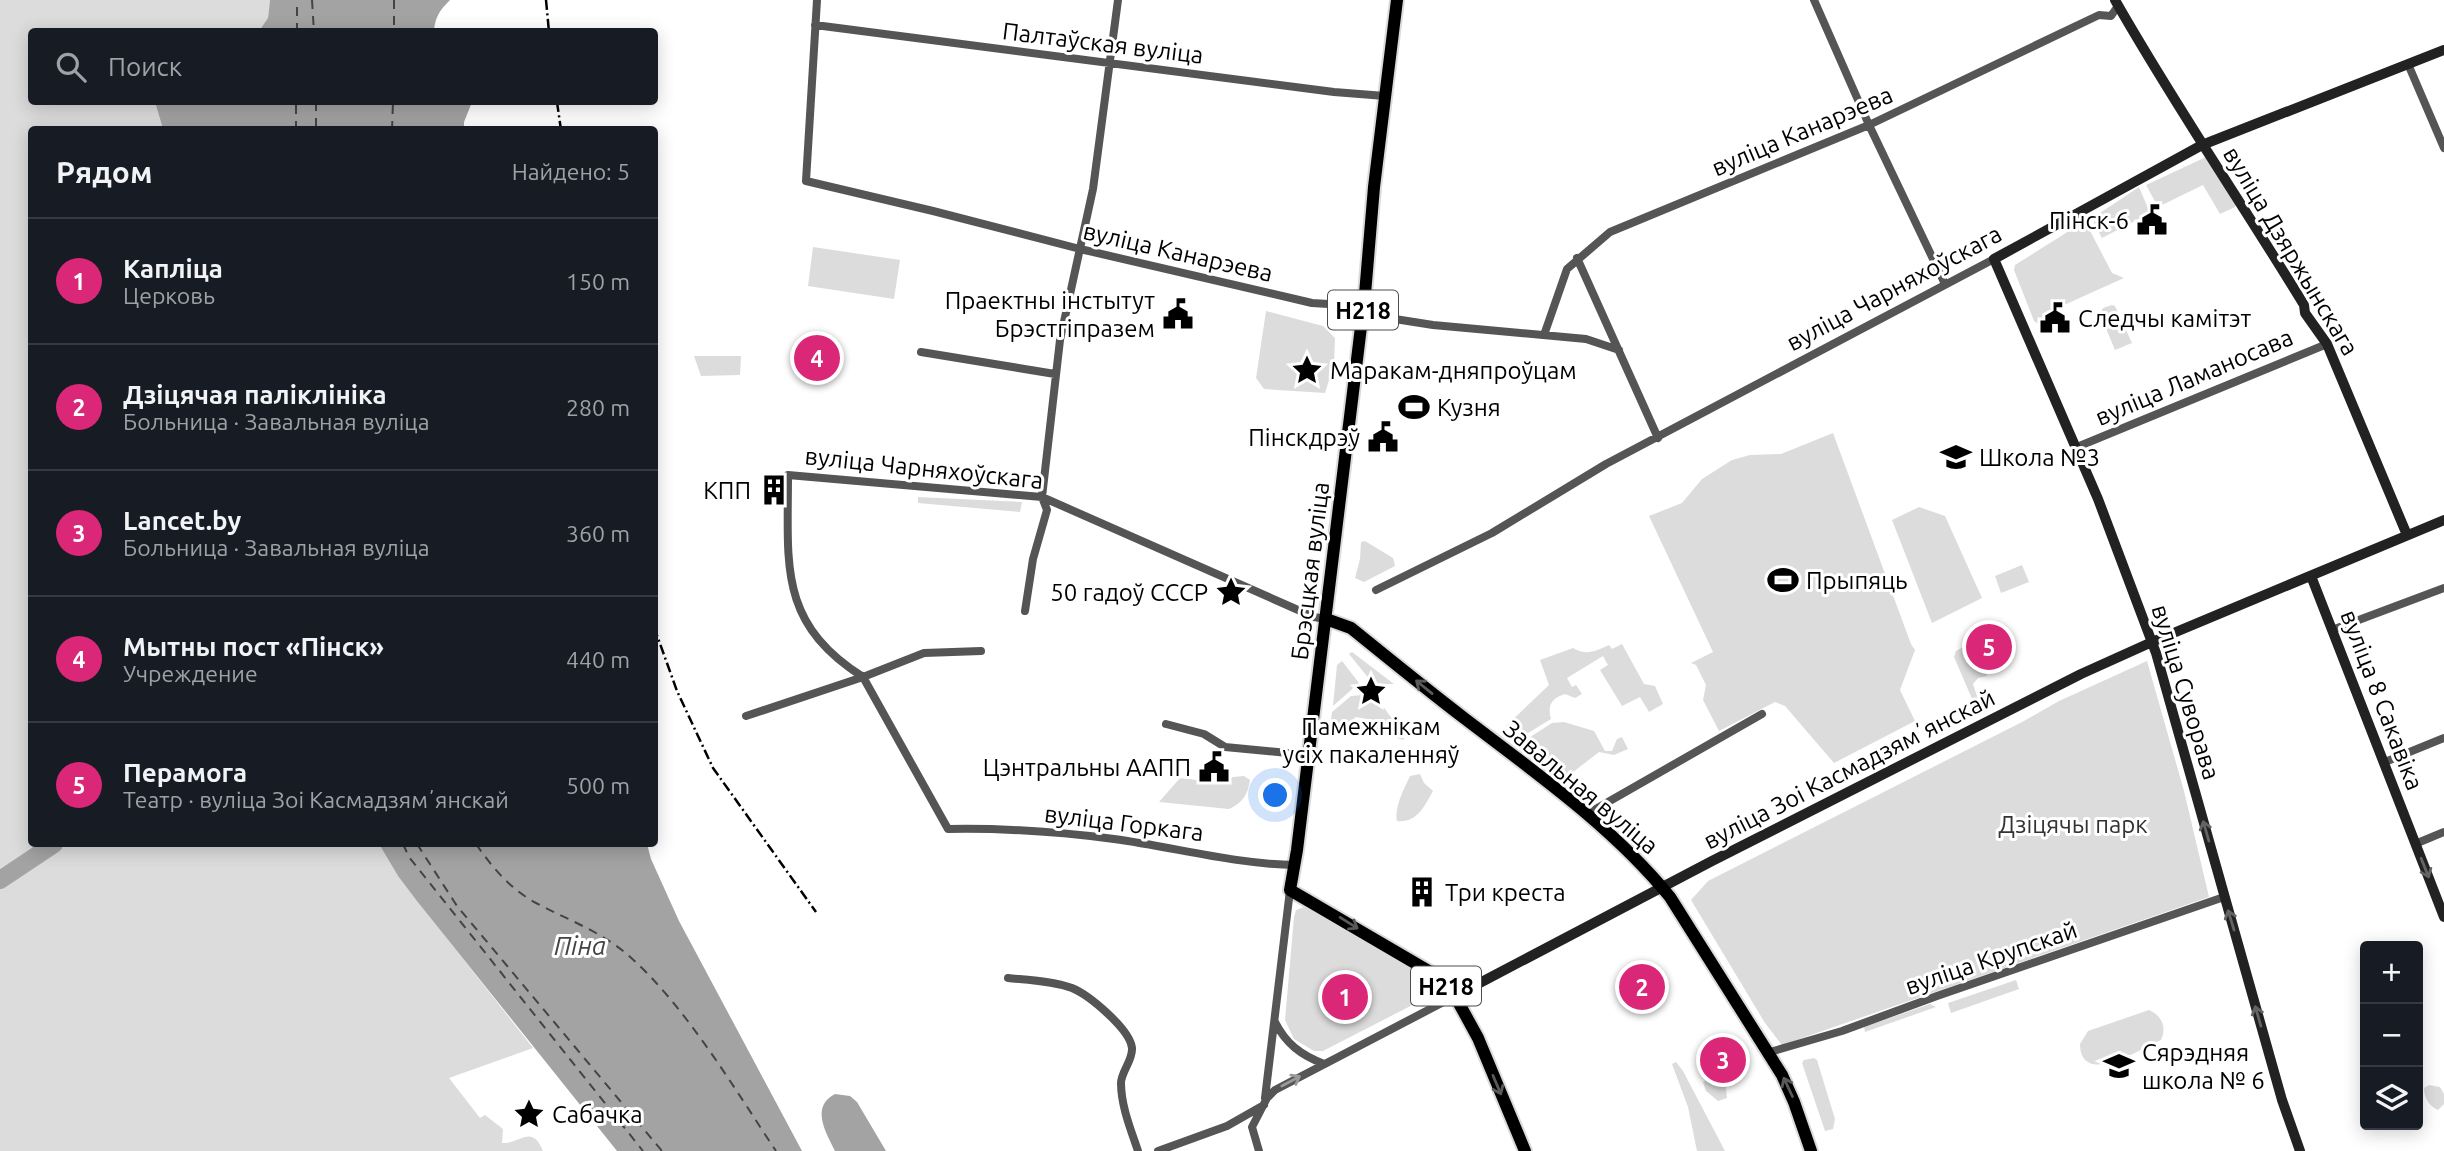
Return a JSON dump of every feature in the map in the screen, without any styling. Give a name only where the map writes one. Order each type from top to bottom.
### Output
[{"type":"main road","name":"Брэсцкая вуліца","points":[[1290,890],[1326,619],[1398,0]]},
{"type":"main road","name":"Завальная вуліца","points":[[1326,619],[1350,628],[1587,814],[1651,873],[1770,1052],[1794,1102],[1811,1151]]},
{"type":"main road","name":"Н218","points":[[1290,890],[1432,973],[1455,996],[1478,1038],[1525,1151]]},
{"type":"street","points":[[816,25],[817,0]]},
{"type":"street","points":[[1025,611],[1032,559],[1047,510],[1042,497],[1055,374],[1093,189],[1118,0]]},
{"type":"street","points":[[1816,1],[1869,125],[1945,284]]},
{"type":"street","name":"вуліца Канарэева","points":[[1544,335],[1567,269],[1610,232],[1869,125],[2099,15],[2111,16],[2117,3]]},
{"type":"street","name":"вуліца Дзяржынскага","points":[[2117,3],[2203,145],[2273,253],[2304,305],[2305,313],[2327,344],[2407,535]]},
{"type":"street","name":"Палтаўская вуліца","points":[[816,25],[1334,92],[1385,96]]},
{"type":"street","name":"вуліца Канарэева","points":[[816,25],[806,181],[1312,303],[1345,305],[1363,314],[1433,325],[1586,338],[1619,350]]},
{"type":"street","name":"вуліца Чарняхоўскага","points":[[1376,590],[1492,533],[1606,464],[2203,145],[2444,50]]},
{"type":"street","points":[[2408,64],[2444,148]]},
{"type":"street","points":[[1577,258],[1658,438]]},
{"type":"street","name":"вуліца Суворава","points":[[1994,259],[2077,447],[2152,642],[2282,1100],[2300,1151]]},
{"type":"street","name":"вуліца Ламаносава","points":[[2077,447],[2327,344]]},
{"type":"street","points":[[921,352],[1055,374]]},
{"type":"street","name":"вуліца Чарняхоўскага","points":[[863,677],[808,628],[796,604],[788,572],[788,475],[1042,497],[1314,617],[1326,619]]},
{"type":"street","name":"вуліца Зоі Касмадзямʼянскай","points":[[1158,1151],[1227,1126],[1264,1105],[1275,1090],[1324,1064],[1712,861],[2081,674],[2444,520]]},
{"type":"street","name":"вуліца 8 Сакавіка","points":[[2311,576],[2444,917]]},
{"type":"street","points":[[2332,629],[2444,588]]},
{"type":"street","points":[[746,716],[863,677],[924,653],[981,652]]},
{"type":"street","name":"вуліца Горкага","points":[[863,677],[948,829],[984,829],[1113,839],[1242,860],[1295,865]]},
{"type":"street","points":[[1587,814],[1762,715]]},
{"type":"street","points":[[1166,724],[1204,734],[1225,747],[1308,755]]},
{"type":"street","points":[[2385,762],[2444,738]]},
{"type":"street","points":[[2415,844],[2444,832]]},
{"type":"street","name":"Брэсцкая вуліца","points":[[1259,1151],[1252,1127],[1264,1105],[1268,1088],[1290,890]]},
{"type":"street","name":"вуліца Крупскай","points":[[1770,1052],[1842,1031],[2224,897]]},
{"type":"street","points":[[1008,978],[1073,988],[1101,1008],[1125,1031],[1132,1048],[1121,1087],[1125,1114],[1138,1151]]},
{"type":"street","points":[[1274,1020],[1281,1033],[1297,1051],[1324,1064]]},
{"type":"green space","points":[[0,0],[270,0],[268,18],[261,28],[28,28],[28,105],[156,105],[162,126],[28,126],[28,847],[381,847],[398,876],[533,1048],[449,1078],[480,1118],[485,1115],[503,1129],[502,1143],[530,1136],[539,1143],[543,1151],[0,1151]]},
{"type":"green space","points":[[2206,157],[2236,201],[2235,207],[2220,214],[2203,185],[2158,207],[2146,185]]},
{"type":"green space","points":[[2139,187],[2150,213],[2102,238],[2094,223],[2094,217]]},
{"type":"green space","points":[[2085,221],[2112,273],[2124,278],[2044,314],[2043,321],[2037,323],[2014,270],[2015,265]]},
{"type":"green space","points":[[813,247],[900,260],[894,299],[808,286]]},
{"type":"green space","points":[[2115,306],[2132,343],[2115,350],[2100,314],[2103,308]]},
{"type":"green space","points":[[1266,311],[1323,326],[1335,338],[1334,364],[1325,393],[1264,389],[1256,378]]},
{"type":"green space","points":[[694,356],[741,356],[740,375],[701,376]]},
{"type":"green space","name":"Прыпяць","points":[[1833,433],[1915,650],[1900,690],[1915,721],[1834,763],[1785,706],[1775,702],[1719,731],[1703,700],[1706,685],[1696,665],[1691,663],[1713,652],[1649,516],[1682,503],[1702,479],[1732,460],[1750,455],[1781,454]]},
{"type":"green space","points":[[918,497],[1022,502],[1020,512],[918,503]]},
{"type":"green space","points":[[1919,507],[1945,516],[1982,598],[1932,623],[1892,520]]},
{"type":"green space","points":[[1365,541],[1393,558],[1395,566],[1364,582],[1355,578],[1361,542]]},
{"type":"green space","points":[[2022,565],[2029,582],[2001,593],[1995,576]]},
{"type":"green space","points":[[1622,644],[1644,684],[1655,686],[1663,704],[1649,712],[1640,697],[1622,706],[1600,670],[1608,665],[1603,656],[1567,678],[1572,687],[1576,685],[1582,694],[1575,698],[1565,694],[1554,700],[1550,706],[1551,719],[1520,738],[1506,726],[1549,685],[1540,660],[1573,648],[1587,652],[1609,645],[1612,649]]},
{"type":"green space","points":[[1965,646],[1974,666],[1981,663],[1987,676],[1978,678],[1973,684],[1979,702],[1976,703],[1954,657],[1956,651]]},
{"type":"green space","points":[[1352,652],[1394,684],[1374,685],[1349,654]]},
{"type":"green space","points":[[1342,661],[1359,683],[1333,706],[1337,665]]},
{"type":"green space","name":"Дзіцячы парк","points":[[2147,661],[2184,791],[2209,897],[1782,1045],[1765,1023],[1691,900],[1708,881],[2059,701]]},
{"type":"green space","points":[[1374,694],[1404,735],[1404,740],[1374,732],[1374,720],[1355,717],[1350,729],[1330,728],[1332,712],[1351,696]]},
{"type":"green space","points":[[1564,722],[1594,731],[1605,751],[1612,751],[1617,739],[1622,737],[1628,749],[1614,755],[1599,752],[1568,776],[1524,741],[1552,723]]},
{"type":"green space","points":[[1420,774],[1424,783],[1433,791],[1415,817],[1397,821],[1402,792],[1410,776]]},
{"type":"green space","points":[[1244,776],[1250,780],[1248,790],[1241,801],[1229,809],[1159,802],[1180,778],[1222,783],[1233,777]]},
{"type":"green space","points":[[1304,907],[1422,976],[1431,991],[1428,997],[1323,1051],[1314,1051],[1294,1039],[1285,1020],[1294,917],[1296,910]]},
{"type":"green space","points":[[2016,980],[2019,989],[1951,1013],[1948,1003]]},
{"type":"green space","points":[[1930,1004],[1936,1007],[1865,1032],[1864,1027]]},
{"type":"green space","points":[[2149,1010],[2162,1022],[2161,1040],[2113,1062],[2090,1063],[2083,1057],[2080,1044],[2088,1031]]},
{"type":"green space","points":[[1814,1058],[1817,1060],[1835,1119],[1833,1129],[1825,1131],[1802,1063]]},
{"type":"green space","points":[[1676,1062],[1725,1151],[1697,1151],[1688,1107],[1672,1064]]},
{"type":"green space","points":[[1711,1070],[1717,1081],[1725,1079],[1727,1098],[1718,1101],[1706,1091],[1703,1082],[1709,1079],[1707,1072]]},
{"type":"green space","points":[[2429,1085],[2440,1087],[2444,1094],[2444,1104],[2438,1110],[2426,1098],[2424,1088]]},
{"type":"water","points":[[270,0],[450,0],[439,14],[435,28],[261,28],[268,18]]},
{"type":"water","points":[[156,105],[471,105],[464,126],[162,126]]},
{"type":"water","name":"Піна","points":[[381,847],[648,847],[679,921],[802,1151],[617,1151],[398,876]]},
{"type":"water","points":[[835,1094],[850,1096],[857,1102],[886,1151],[835,1151],[824,1128],[822,1113],[827,1099]]},
{"type":"waterway","points":[[0,880],[50,847]]},
{"type":"ferry route","points":[[297,0],[297,28]]},
{"type":"ferry route","points":[[312,0],[314,28]]},
{"type":"ferry route","points":[[394,0],[394,28]]},
{"type":"ferry route","points":[[296,105],[296,126]]},
{"type":"ferry route","points":[[316,105],[316,126]]},
{"type":"ferry route","points":[[392,126],[393,105]]},
{"type":"ferry route","points":[[404,847],[409,857],[643,1151]]},
{"type":"ferry route","points":[[419,847],[457,906],[662,1151]]},
{"type":"ferry route","points":[[478,847],[495,869],[518,891],[606,939],[649,975],[708,1048],[776,1151]]},
{"type":"railway","points":[[546,0],[549,28]]},
{"type":"railway","points":[[557,105],[560,126]]},
{"type":"railway","points":[[658,638],[677,691],[713,768],[816,912]]},
{"type":"place","name":"Пінск-6","points":[[2152,220]]},
{"type":"place","name":"Праектны інстытут Брэстгіпразем","points":[[1178,314]]},
{"type":"place","name":"Следчы камітэт","points":[[2055,318]]},
{"type":"place","name":"Мытны пост «Пінск»","points":[[817,358]]},
{"type":"place","name":"Маракам-дняпроўцам","points":[[1307,370]]},
{"type":"place","name":"Кузня","points":[[1414,407]]},
{"type":"place","name":"Пінскдрэў","points":[[1383,437]]},
{"type":"place","name":"Школа №3","points":[[1956,457]]},
{"type":"place","name":"КПП","points":[[774,490]]},
{"type":"place","name":"Прыпяць","points":[[1783,580]]},
{"type":"place","name":"50 гадоў СССР","points":[[1231,592]]},
{"type":"place","name":"Перамога","points":[[1989,647]]},
{"type":"place","name":"Памежнікам усіх пакаленняў","points":[[1371,691]]},
{"type":"place","name":"Цэнтральны ААПП","points":[[1214,767]]},
{"type":"place","name":"Три креста","points":[[1422,892]]},
{"type":"place","name":"Дзіцячая паліклініка","points":[[1642,987]]},
{"type":"place","name":"Капліца","points":[[1345,997]]},
{"type":"place","name":"Lancet.by","points":[[1723,1060]]},
{"type":"place","name":"Сярэдняя школа № 6","points":[[2119,1066]]},
{"type":"place","name":"Сабачка","points":[[529,1114]]}]
